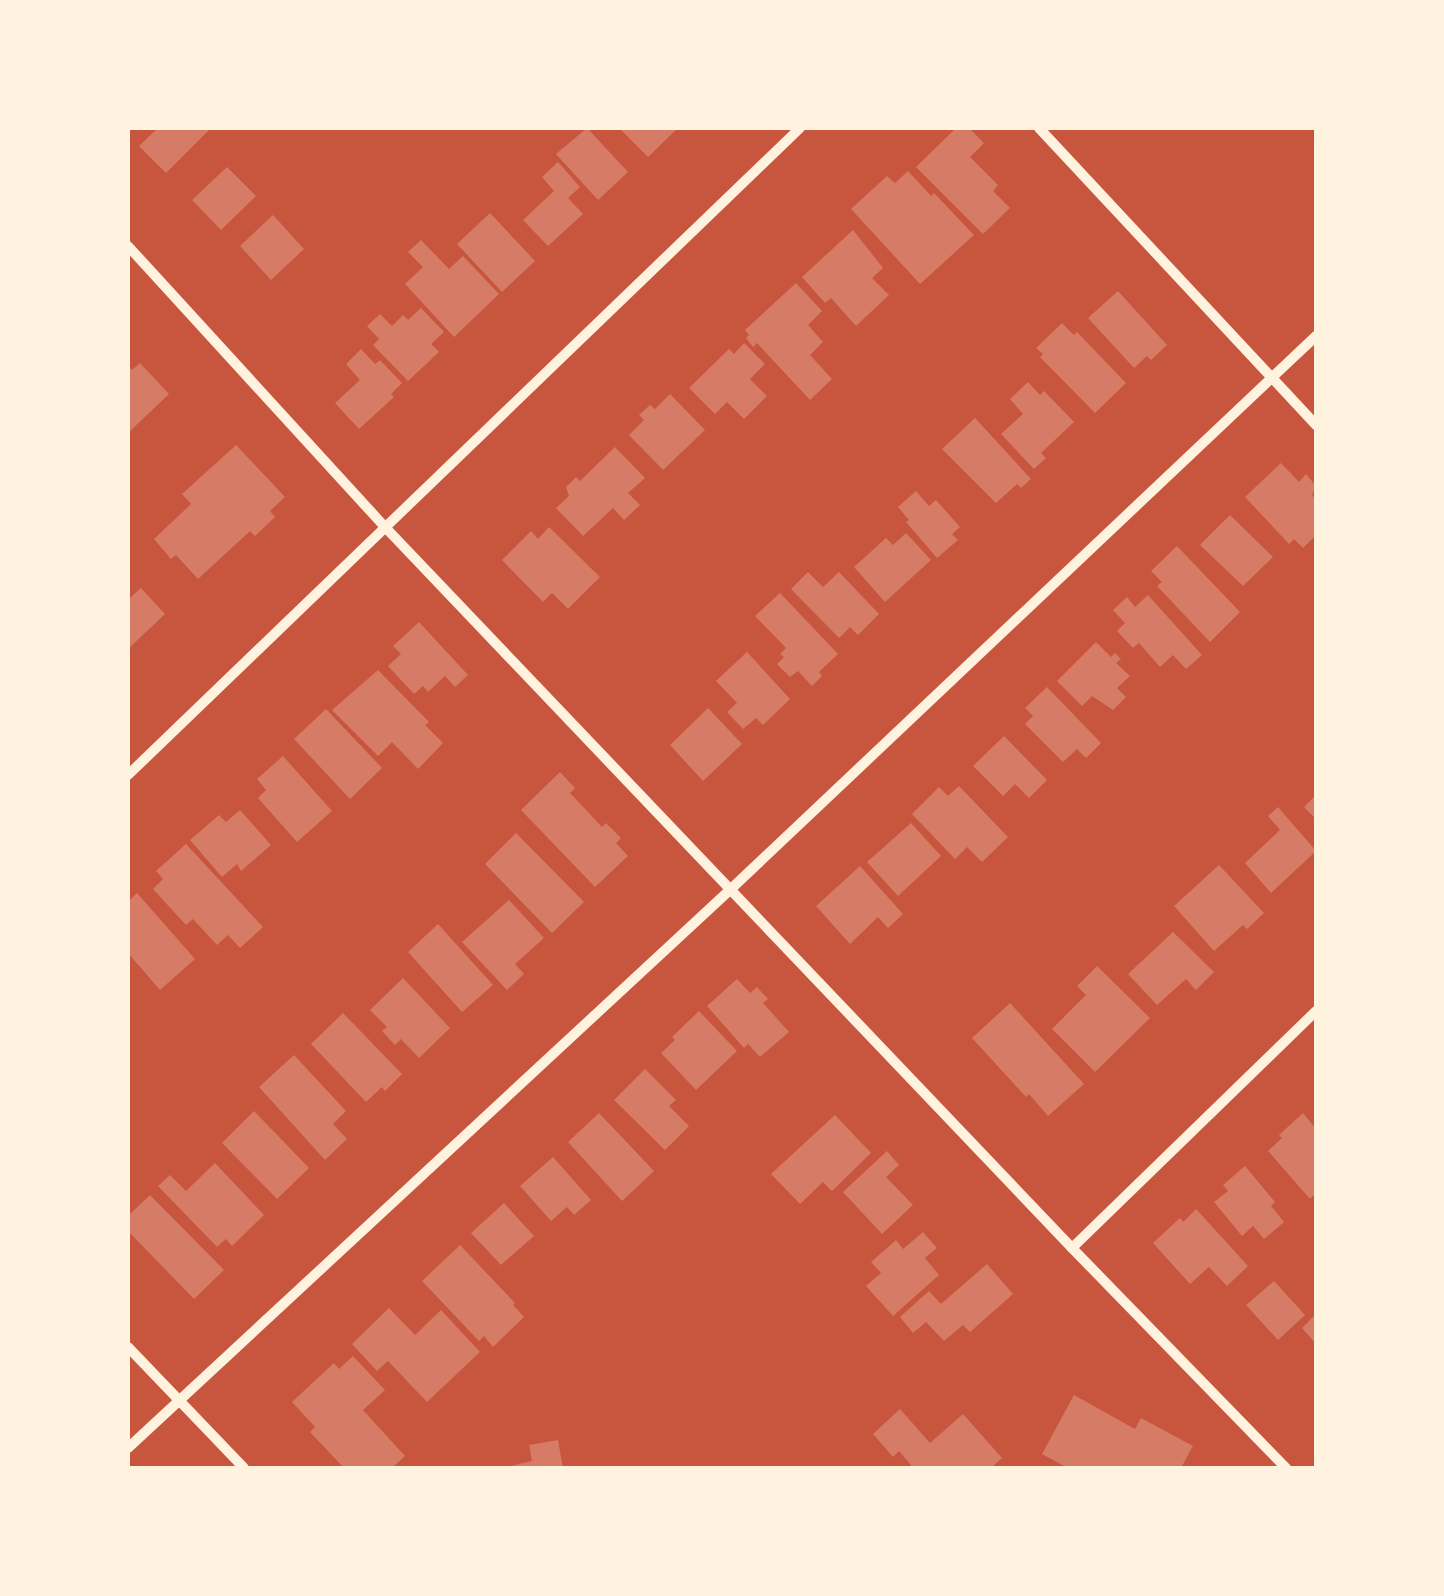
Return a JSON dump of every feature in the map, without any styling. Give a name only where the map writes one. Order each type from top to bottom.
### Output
[{"type":"street","points":[[128,775],[800,128]]},
{"type":"street","points":[[1039,128],[1316,425]]},
{"type":"street","points":[[128,246],[384,526],[1286,1468]]},
{"type":"street","points":[[128,1448],[732,888],[1316,336]]},
{"type":"street","points":[[1072,1248],[1316,1011]]},
{"type":"street","points":[[128,1346],[244,1468]]},
{"type":"building","points":[[158,128],[209,130],[166,173],[139,146]]},
{"type":"building","points":[[587,128],[628,172],[598,200],[556,154]]},
{"type":"building","points":[[619,128],[678,128],[648,157]]},
{"type":"building","points":[[956,128],[969,128],[984,143],[970,157],[998,185],[993,191],[1010,208],[983,234],[916,167]]},
{"type":"building","points":[[558,162],[580,187],[568,198],[583,214],[548,246],[523,220],[554,191],[542,177]]},
{"type":"building","points":[[227,167],[256,196],[221,230],[192,200]]},
{"type":"building","points":[[908,171],[974,235],[920,284],[851,209],[887,176],[895,183]]},
{"type":"building","points":[[490,213],[535,261],[502,292],[457,244]]},
{"type":"building","points":[[273,215],[304,249],[271,280],[240,246]]},
{"type":"building","points":[[853,230],[883,268],[872,278],[889,295],[856,326],[831,298],[825,303],[802,277]]},
{"type":"building","points":[[421,240],[449,269],[463,256],[499,294],[454,337],[405,284],[423,267],[408,252]]},
{"type":"building","points":[[796,283],[822,311],[808,325],[823,342],[810,355],[832,379],[810,400],[757,343],[753,347],[745,330]]},
{"type":"building","points":[[1118,291],[1167,345],[1151,360],[1147,356],[1134,368],[1088,318]]},
{"type":"building","points":[[421,308],[444,332],[431,344],[439,352],[408,381],[373,345],[379,339],[367,326],[380,314],[392,326],[403,315],[408,320]]},
{"type":"building","points":[[1062,323],[1074,335],[1077,332],[1126,383],[1095,413],[1040,357],[1043,354],[1036,348]]},
{"type":"building","points":[[744,343],[765,364],[750,379],[767,396],[744,419],[727,402],[715,414],[689,388],[729,349],[734,354]]},
{"type":"building","points":[[361,349],[375,364],[380,360],[402,383],[391,394],[394,397],[359,429],[335,403],[360,380],[346,364]]},
{"type":"building","points":[[140,363],[169,394],[128,433],[128,365],[132,370]]},
{"type":"building","points":[[1028,382],[1040,395],[1044,391],[1074,422],[1041,453],[1046,458],[1034,469],[1001,434],[1023,414],[1010,399]]},
{"type":"building","points":[[670,394],[705,430],[663,470],[629,435],[644,420],[639,415],[650,405],[655,409]]},
{"type":"building","points":[[975,418],[1031,479],[1021,488],[1017,484],[996,503],[942,449]]},
{"type":"building","points":[[236,445],[285,497],[270,511],[275,517],[255,536],[250,531],[198,579],[176,555],[171,559],[154,539],[191,504],[182,494]]},
{"type":"building","points":[[615,447],[645,478],[628,493],[640,505],[624,520],[613,508],[583,536],[556,508],[569,496],[566,487],[576,477],[580,481]]},
{"type":"building","points":[[1281,463],[1299,482],[1306,474],[1316,486],[1312,495],[1316,500],[1316,535],[1303,548],[1294,539],[1289,544],[1245,497]]},
{"type":"building","points":[[916,491],[929,506],[936,500],[960,527],[952,534],[958,540],[937,558],[898,507]]},
{"type":"building","points":[[1230,515],[1273,557],[1243,586],[1200,545]]},
{"type":"building","points":[[549,527],[600,577],[568,609],[552,593],[543,602],[502,560],[531,531],[538,539]]},
{"type":"building","points":[[906,533],[931,560],[885,602],[854,567],[886,538],[893,545]]},
{"type":"building","points":[[1177,546],[1240,612],[1210,642],[1157,586],[1162,582],[1151,571]]},
{"type":"building","points":[[808,572],[823,587],[839,572],[879,614],[858,635],[850,627],[839,638],[791,589]]},
{"type":"building","points":[[141,588],[165,614],[128,649],[128,596]]},
{"type":"building","points":[[780,593],[838,654],[819,672],[822,676],[812,686],[798,671],[790,677],[777,664],[786,648],[755,616]]},
{"type":"building","points":[[1148,595],[1202,655],[1186,669],[1173,655],[1160,667],[1139,643],[1133,648],[1117,631],[1125,623],[1113,610],[1127,597],[1135,607]]},
{"type":"building","points":[[419,622],[468,675],[455,687],[445,676],[428,692],[423,686],[414,694],[388,666],[401,654],[393,646]]},
{"type":"building","points":[[1096,642],[1111,657],[1115,653],[1121,659],[1116,663],[1130,676],[1117,688],[1126,697],[1113,710],[1092,696],[1082,706],[1057,681]]},
{"type":"building","points":[[747,652],[790,699],[763,725],[756,718],[743,729],[727,712],[737,703],[716,681]]},
{"type":"building","points":[[378,670],[429,722],[425,725],[443,743],[418,769],[392,742],[378,756],[332,710]]},
{"type":"building","points":[[1047,687],[1101,743],[1086,758],[1077,749],[1063,762],[1025,724],[1033,716],[1025,708]]},
{"type":"building","points":[[708,708],[742,744],[703,781],[670,745]]},
{"type":"building","points":[[326,709],[382,768],[350,799],[294,739]]},
{"type":"building","points":[[1004,736],[1047,780],[1029,798],[1015,784],[1003,796],[973,766]]},
{"type":"building","points":[[283,756],[332,811],[297,842],[258,798],[266,790],[257,779]]},
{"type":"building","points":[[560,772],[575,788],[570,793],[602,827],[606,823],[621,838],[616,843],[628,856],[595,887],[521,810]]},
{"type":"building","points":[[959,786],[1008,837],[982,862],[967,847],[955,859],[912,814],[939,787],[948,796]]},
{"type":"building","points":[[1316,795],[1316,819],[1304,807]]},
{"type":"building","points":[[1278,807],[1316,851],[1271,893],[1245,863],[1280,830],[1268,816]]},
{"type":"building","points":[[240,810],[271,845],[241,871],[237,864],[222,877],[190,840],[219,815],[226,822]]},
{"type":"building","points":[[911,823],[941,856],[898,896],[867,862]]},
{"type":"building","points":[[516,833],[584,902],[552,933],[485,864]]},
{"type":"building","points":[[186,844],[263,927],[240,948],[228,935],[217,945],[193,919],[186,925],[153,889],[163,879],[156,871]]},
{"type":"building","points":[[1219,865],[1264,913],[1247,929],[1243,925],[1214,951],[1174,906]]},
{"type":"building","points":[[860,866],[903,914],[888,928],[878,917],[850,944],[816,906]]},
{"type":"building","points":[[137,893],[195,959],[160,990],[128,953],[128,902]]},
{"type":"building","points":[[509,900],[544,938],[515,964],[524,974],[507,990],[462,942]]},
{"type":"building","points":[[438,924],[493,985],[462,1012],[408,952]]},
{"type":"building","points":[[1173,932],[1214,972],[1196,990],[1186,979],[1157,1005],[1128,974]]},
{"type":"building","points":[[1097,966],[1150,1018],[1095,1072],[1052,1029],[1086,995],[1077,986]]},
{"type":"building","points":[[403,978],[450,1028],[419,1058],[401,1039],[395,1045],[382,1031],[387,1027],[370,1010]]},
{"type":"building","points":[[737,979],[750,993],[757,987],[768,999],[763,1003],[789,1032],[760,1057],[748,1044],[744,1048],[707,1006]]},
{"type":"building","points":[[1010,1003],[1084,1084],[1048,1116],[972,1038]]},
{"type":"building","points":[[699,1011],[737,1051],[696,1090],[661,1053]]},
{"type":"building","points":[[343,1013],[402,1074],[366,1102],[311,1044]]},
{"type":"building","points":[[294,1055],[346,1111],[333,1124],[347,1139],[325,1160],[259,1087]]},
{"type":"building","points":[[645,1069],[676,1100],[669,1106],[689,1126],[665,1150],[614,1100]]},
{"type":"building","points":[[254,1111],[309,1168],[277,1199],[222,1143]]},
{"type":"building","points":[[599,1113],[654,1171],[622,1201],[568,1142]]},
{"type":"building","points":[[1303,1113],[1316,1129],[1316,1193],[1310,1199],[1268,1151]]},
{"type":"building","points":[[835,1115],[871,1153],[832,1191],[823,1182],[800,1204],[771,1174]]},
{"type":"building","points":[[887,1151],[899,1165],[886,1177],[913,1205],[882,1234],[843,1192]]},
{"type":"building","points":[[553,1157],[591,1200],[574,1215],[567,1207],[551,1221],[520,1186]]},
{"type":"building","points":[[215,1163],[264,1215],[232,1246],[226,1239],[217,1247],[158,1186],[170,1175],[186,1191]]},
{"type":"building","points":[[1245,1166],[1275,1202],[1271,1206],[1284,1222],[1264,1239],[1253,1226],[1242,1236],[1214,1202],[1228,1191],[1223,1185]]},
{"type":"building","points":[[150,1195],[224,1270],[194,1299],[128,1231],[128,1216]]},
{"type":"building","points":[[504,1203],[534,1236],[501,1265],[471,1233]]},
{"type":"building","points":[[1196,1209],[1248,1266],[1227,1286],[1209,1267],[1190,1284],[1153,1243]]},
{"type":"building","points":[[923,1232],[937,1248],[925,1258],[939,1275],[893,1316],[866,1286],[881,1273],[871,1262],[896,1240],[903,1249]]},
{"type":"building","points":[[460,1245],[524,1317],[493,1347],[484,1336],[479,1341],[422,1281]]},
{"type":"building","points":[[987,1264],[1013,1294],[970,1332],[963,1325],[944,1341],[926,1322],[913,1333],[900,1317],[929,1291],[941,1304]]},
{"type":"building","points":[[1274,1281],[1305,1315],[1278,1340],[1246,1305]]},
{"type":"building","points":[[389,1308],[415,1335],[441,1310],[480,1352],[427,1402],[388,1361],[377,1371],[352,1344]]},
{"type":"building","points":[[1316,1314],[1316,1344],[1302,1328]]},
{"type":"building","points":[[353,1356],[385,1390],[363,1410],[405,1456],[392,1468],[344,1468],[310,1432],[315,1427],[292,1402],[334,1363],[339,1369]]},
{"type":"building","points":[[1074,1395],[1135,1429],[1141,1418],[1193,1446],[1181,1468],[1068,1468],[1042,1454]]},
{"type":"building","points":[[900,1409],[930,1443],[963,1414],[1002,1458],[991,1468],[907,1468],[911,1465],[899,1451],[893,1457],[873,1434]]},
{"type":"building","points":[[558,1440],[563,1468],[503,1468],[532,1461],[529,1445]]}]
